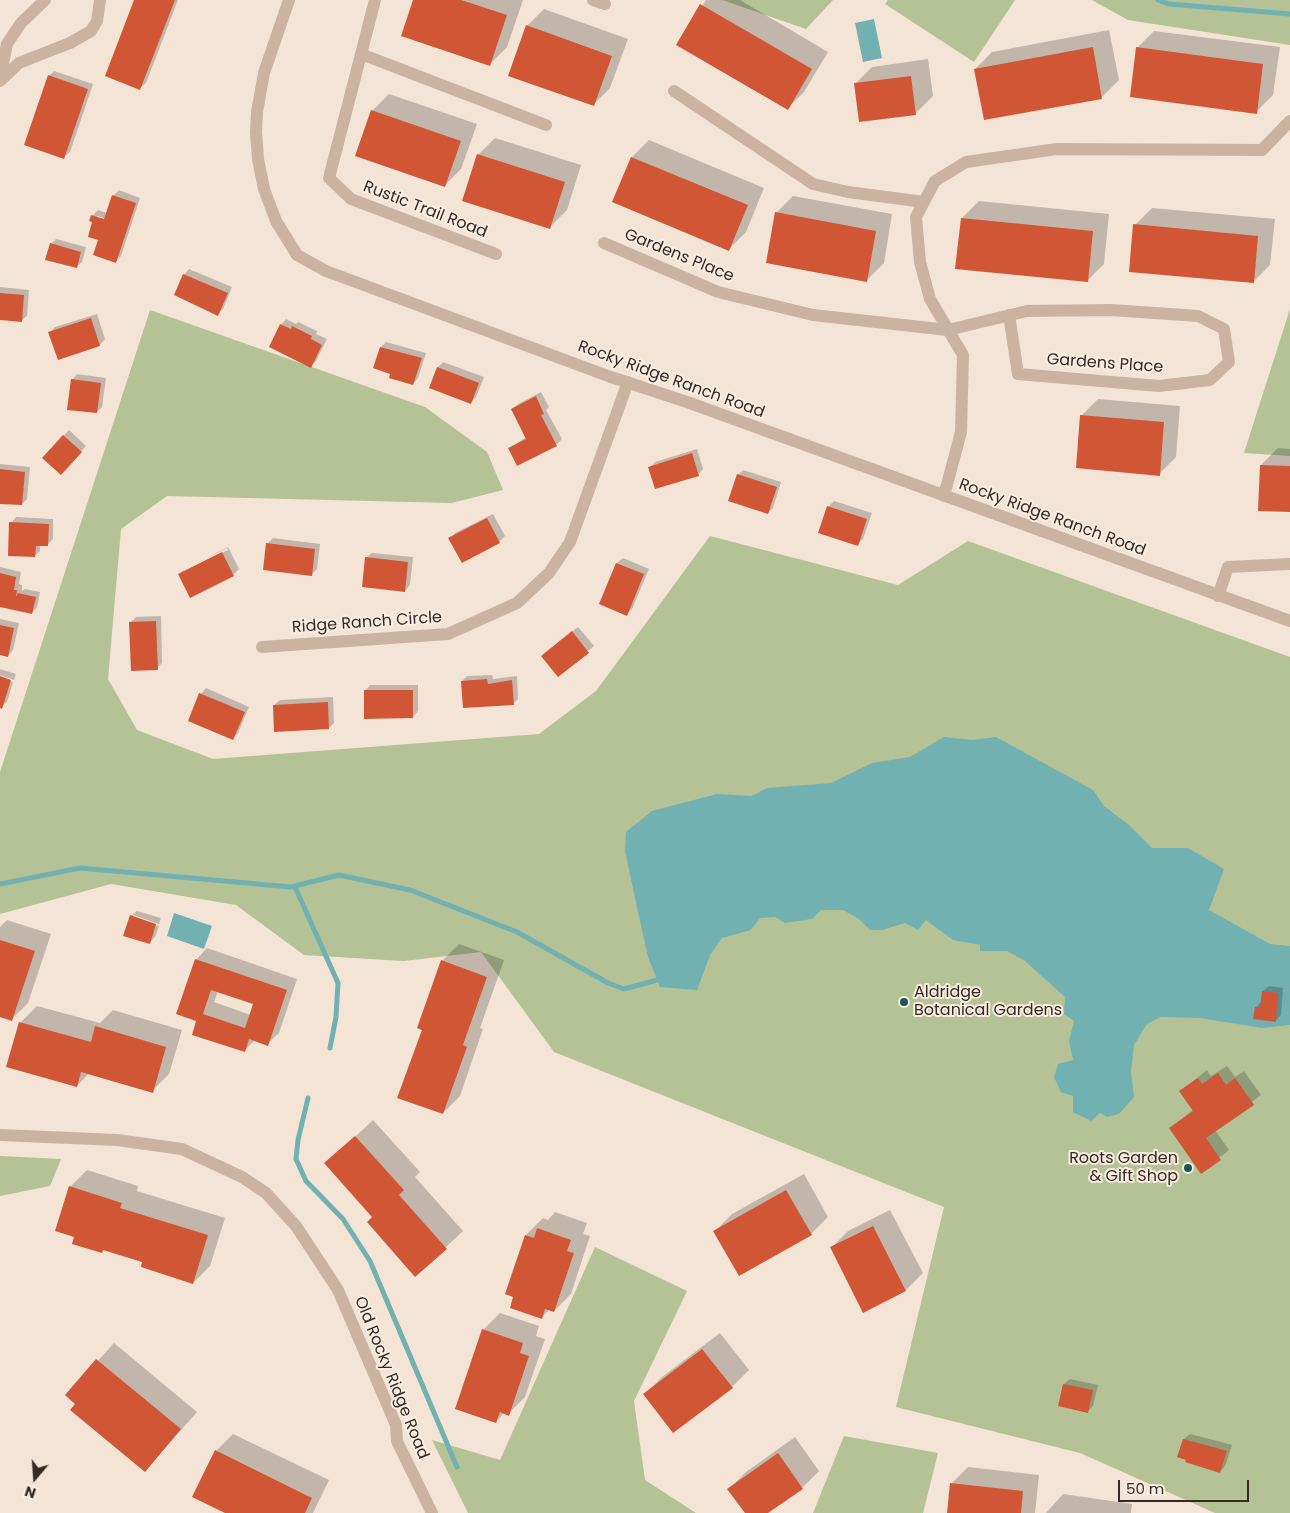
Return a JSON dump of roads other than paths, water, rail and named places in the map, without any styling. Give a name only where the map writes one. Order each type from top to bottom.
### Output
[{"type":"street","points":[[0,80],[7,44],[21,23],[45,0]]},
{"type":"street","points":[[0,80],[19,63],[70,43],[90,31],[97,21],[100,0]]},
{"type":"street","name":"Rocky Ridge Ranch Road","points":[[289,0],[264,74],[256,112],[256,132],[258,159],[264,189],[276,221],[297,255],[326,271],[1290,621]]},
{"type":"street","name":"Rustic Trail Road","points":[[375,0],[329,178],[351,199],[496,254]]},
{"type":"street","points":[[361,54],[546,126]]},
{"type":"street","points":[[674,91],[813,184],[848,192],[924,202]]},
{"type":"street","points":[[944,496],[961,432],[963,355],[930,299],[920,262],[916,217],[935,181],[966,162],[1057,149],[1262,150],[1290,121]]},
{"type":"street","name":"Gardens Place","points":[[604,243],[718,292],[813,315],[948,330],[1027,310],[1111,310],[1198,316],[1224,329],[1229,362],[1210,380],[1159,386],[1018,374],[1009,315]]},
{"type":"street","name":"Ridge Ranch Circle","points":[[262,647],[448,634],[517,604],[549,573],[570,542],[628,382]]},
{"type":"street","points":[[1218,596],[1228,567],[1290,564]]},
{"type":"street","name":"Old Rocky Ridge Road","points":[[0,1135],[117,1140],[182,1149],[242,1176],[266,1193],[296,1226],[338,1290],[396,1425],[397,1441],[432,1513]]},
{"type":"water","points":[[874,19],[882,58],[863,62],[855,23]]},
{"type":"water","points":[[944,737],[973,740],[996,737],[1093,790],[1104,806],[1129,825],[1152,848],[1188,848],[1224,869],[1209,910],[1270,944],[1290,946],[1290,1025],[1262,1028],[1200,1018],[1161,1017],[1147,1024],[1134,1045],[1131,1072],[1134,1097],[1119,1114],[1107,1117],[1100,1113],[1091,1121],[1073,1112],[1073,1096],[1061,1092],[1054,1077],[1058,1064],[1073,1060],[1069,1041],[1074,1021],[1064,1014],[1065,997],[1025,961],[1007,951],[980,951],[980,945],[953,940],[926,920],[918,930],[905,923],[882,930],[870,930],[859,919],[843,910],[821,910],[812,919],[785,923],[775,917],[760,918],[751,930],[722,938],[710,955],[697,990],[660,987],[648,957],[640,921],[625,851],[626,832],[652,811],[717,794],[752,796],[767,788],[831,783],[872,763],[910,757]]},
{"type":"water","points":[[174,913],[212,926],[204,949],[167,936]]},
{"type":"waterway","points":[[1158,0],[1169,4],[1290,14]]},
{"type":"waterway","points":[[0,884],[80,868],[291,887],[339,875],[410,890],[517,932],[608,983],[624,989],[657,980]]},
{"type":"waterway","points":[[295,887],[338,983],[336,1017],[330,1048]]},
{"type":"waterway","points":[[308,1098],[298,1140],[296,1159],[306,1181],[343,1219],[370,1261],[457,1467]]},
{"type":"place","name":"Aldridge Botanical Gardens","points":[[904,1002]]},
{"type":"place","name":"Roots Garden & Gift Shop","points":[[1188,1168]]}]
